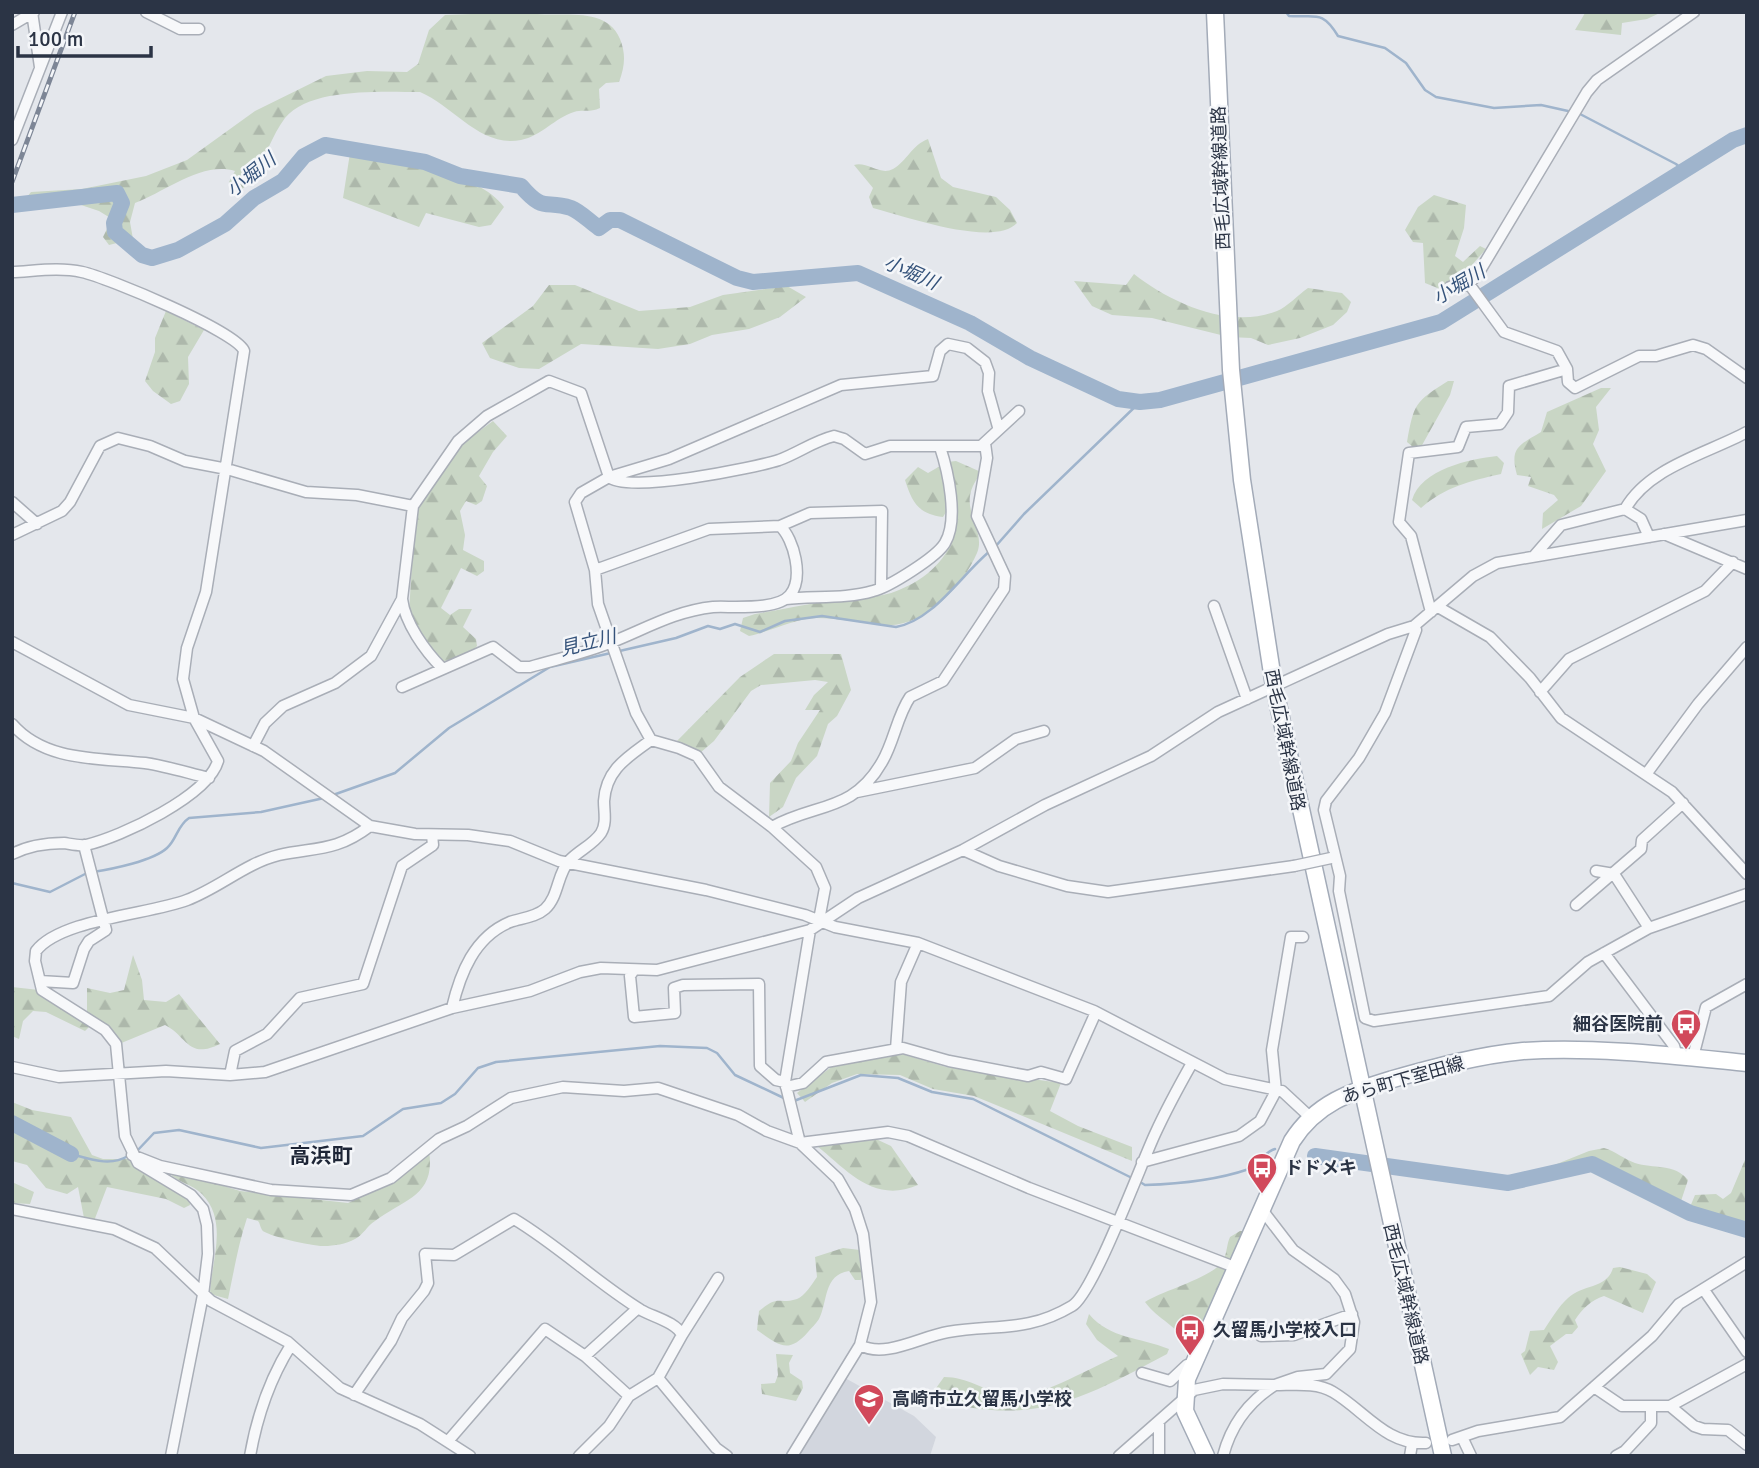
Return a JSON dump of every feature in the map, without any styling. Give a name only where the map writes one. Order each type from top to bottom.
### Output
[{"type":"main road","name":"西毛広域幹線道路","points":[[1216,12],[1226,293],[1248,524],[1274,686],[1373,1147],[1443,1456]]},
{"type":"main road","name":"あら町下室田線","points":[[1184,1399],[1194,1362],[1292,1141],[1310,1117],[1326,1103],[1362,1088],[1424,1070],[1523,1051],[1685,1057],[1747,1063]]},
{"type":"main road","points":[[1184,1399],[1188,1421],[1206,1456]]},
{"type":"street","points":[[12,140],[62,12]]},
{"type":"street","points":[[146,12],[180,29],[199,29]]},
{"type":"street","points":[[1450,287],[1469,284],[1494,252],[1587,92],[1617,64],[1694,12]]},
{"type":"street","points":[[12,25],[33,13],[41,67]]},
{"type":"street","points":[[12,272],[85,272],[191,315],[242,345],[244,360],[206,592],[184,663],[183,679],[194,718],[218,761],[214,774],[191,794],[132,827],[84,845],[63,843],[27,847],[12,854]]},
{"type":"street","points":[[1469,284],[1504,332],[1557,351],[1567,369],[1570,384],[1575,388],[1640,356],[1656,356],[1693,345],[1706,349],[1747,378]]},
{"type":"street","points":[[821,922],[825,888],[823,876],[772,827],[719,787],[697,756],[679,747],[652,740],[636,713],[598,604],[595,570],[575,502],[581,493],[609,477],[669,459],[841,385],[926,379],[937,371],[940,351],[948,344],[967,348],[985,362],[989,373],[988,391],[998,427]]},
{"type":"street","points":[[1567,369],[1509,386],[1508,412],[1500,424],[1466,426],[1458,447],[1409,453],[1399,522],[1411,536],[1435,610],[1490,637],[1540,692],[1550,708],[1576,730],[1647,773],[1684,803],[1747,874]]},
{"type":"street","points":[[253,746],[265,723],[283,706],[335,683],[371,656],[402,599],[413,506],[458,441],[487,416],[549,381],[581,393],[609,477],[618,482],[663,482],[776,460],[834,436],[844,439],[855,450],[865,454],[890,446],[966,448],[985,443],[998,427],[1019,411]]},
{"type":"street","points":[[1534,556],[1561,525],[1625,509],[1632,498],[1664,472],[1747,432]]},
{"type":"street","points":[[12,535],[37,524],[70,502],[100,446],[107,440],[133,441],[185,461],[226,469],[306,492],[357,495],[413,506]]},
{"type":"street","points":[[772,827],[793,817],[832,807],[856,792],[884,759],[910,697],[943,681],[1001,595],[1005,576],[988,546],[976,516],[987,458],[985,443]]},
{"type":"street","points":[[402,687],[494,647],[515,665],[524,667],[613,647],[642,627],[694,611],[758,606],[785,599],[873,592],[905,577],[945,544],[950,516],[949,474],[940,447]]},
{"type":"street","points":[[12,502],[37,524]]},
{"type":"street","points":[[1625,509],[1641,519],[1649,537]]},
{"type":"street","points":[[595,570],[709,529],[780,526],[810,513],[882,511],[881,587]]},
{"type":"street","points":[[12,1067],[59,1077],[166,1072],[230,1075],[281,1068],[452,1008],[530,991],[593,969],[657,970],[810,930],[858,898],[963,850],[1045,805],[1151,756],[1218,712],[1414,626],[1480,571],[1497,563],[1747,520]]},
{"type":"street","points":[[780,526],[788,534],[795,548],[795,584],[785,599]]},
{"type":"street","points":[[1663,533],[1747,569]]},
{"type":"street","points":[[1540,692],[1569,659],[1706,591],[1733,562]]},
{"type":"street","points":[[402,599],[419,637],[442,668]]},
{"type":"street","points":[[1214,606],[1247,699]]},
{"type":"street","points":[[1414,626],[1416,630],[1385,713],[1359,758],[1326,801],[1324,810],[1333,857],[1340,876],[1339,891],[1363,1014],[1369,1021],[1545,998],[1555,993],[1588,962],[1649,928],[1747,894]]},
{"type":"street","points":[[12,642],[129,705],[194,718],[277,758],[370,827],[510,841],[568,862],[706,890],[821,922],[918,943],[1096,1012],[1225,1079],[1282,1091],[1310,1117]]},
{"type":"street","points":[[1647,773],[1698,704],[1747,647]]},
{"type":"street","points":[[12,723],[38,745],[56,752],[148,763],[209,778]]},
{"type":"street","points":[[856,792],[962,772],[988,761],[1016,739],[1044,731]]},
{"type":"street","points":[[452,1008],[465,964],[499,929],[546,908],[568,862],[592,844],[603,830],[604,800],[612,772],[620,762],[652,740]]},
{"type":"street","points":[[1576,905],[1642,849],[1642,840],[1684,803]]},
{"type":"street","points":[[171,1456],[203,1295],[208,1254],[203,1209],[191,1195],[138,1163],[132,1155],[125,1136],[116,1044],[105,1030],[49,997],[42,990],[35,955],[42,943],[105,918],[184,902],[268,859],[329,848],[370,827]]},
{"type":"street","points":[[230,1075],[235,1051],[267,1034],[300,998],[363,984],[396,878],[408,860],[433,845],[432,835]]},
{"type":"street","points":[[40,981],[73,983],[84,949],[106,930],[84,845]]},
{"type":"street","points":[[963,850],[999,866],[1045,880],[1108,892],[1294,866],[1333,857]]},
{"type":"street","points":[[1596,871],[1614,874],[1649,928]]},
{"type":"street","points":[[792,1456],[860,1345],[871,1303],[859,1221],[838,1179],[800,1143],[785,1085],[810,930]]},
{"type":"street","points":[[1142,1162],[1245,1134],[1260,1121],[1276,1091],[1272,1051],[1291,937],[1303,937]]},
{"type":"street","points":[[897,1049],[901,982],[918,943]]},
{"type":"street","points":[[1604,953],[1685,1057],[1706,1007],[1747,984]]},
{"type":"street","points":[[634,970],[630,976],[634,1017],[675,1013],[674,988],[683,985],[760,984],[760,1066],[785,1085],[803,1083],[826,1062],[897,1049],[1028,1076],[1041,1072],[1066,1079],[1096,1012]]},
{"type":"street","points":[[860,1345],[868,1349],[883,1349],[943,1332],[1010,1329],[1053,1317],[1082,1297],[1136,1181],[1142,1162],[1192,1063]]},
{"type":"street","points":[[132,1155],[160,1166],[271,1190],[351,1195],[391,1178],[439,1139],[467,1126],[504,1102],[526,1093],[563,1087],[624,1091],[658,1088],[738,1115],[783,1138],[800,1143],[888,1132],[908,1136],[1237,1268]]},
{"type":"street","points":[[12,1209],[126,1233],[162,1254],[203,1295],[291,1345],[330,1381],[449,1440],[470,1456]]},
{"type":"street","points":[[1223,1456],[1235,1425],[1247,1406],[1275,1385],[1298,1377],[1326,1374],[1338,1365],[1350,1349],[1354,1337],[1352,1314],[1345,1294],[1334,1279],[1293,1250],[1263,1211]]},
{"type":"street","points":[[354,1395],[402,1318],[424,1291],[428,1283],[425,1254],[454,1255],[514,1219],[553,1242],[638,1308],[677,1328],[682,1335]]},
{"type":"street","points":[[1471,1456],[1457,1438],[1478,1431],[1560,1417],[1653,1336],[1679,1304],[1747,1262]]},
{"type":"street","points":[[579,1456],[608,1426],[629,1396],[658,1378],[718,1279]]},
{"type":"street","points":[[1704,1290],[1747,1352]]},
{"type":"street","points":[[585,1356],[638,1308]]},
{"type":"street","points":[[1261,1336],[1294,1335],[1352,1314]]},
{"type":"street","points":[[449,1440],[545,1329],[585,1356],[629,1396]]},
{"type":"street","points":[[250,1456],[256,1425],[274,1373],[291,1345]]},
{"type":"street","points":[[1142,1373],[1170,1381],[1189,1363],[1194,1362]]},
{"type":"street","points":[[1594,1387],[1622,1406],[1670,1406],[1747,1364]]},
{"type":"street","points":[[658,1378],[727,1456]]},
{"type":"street","points":[[1119,1456],[1184,1399],[1205,1387],[1319,1387],[1333,1392],[1395,1438],[1412,1444],[1426,1443]]},
{"type":"street","points":[[1670,1406],[1694,1426],[1728,1430],[1747,1444]]},
{"type":"street","points":[[1619,1455],[1651,1423],[1651,1407]]},
{"type":"street","points":[[1158,1422],[1159,1456]]},
{"type":"street","points":[[1409,1456],[1412,1444]]},
{"type":"shaded area","name":"高崎市立久留馬小学校","points":[[845,1378],[914,1416],[936,1437],[930,1456],[794,1456]]},
{"type":"green space","points":[[526,12],[592,17],[613,28],[622,44],[624,65],[619,82],[606,83],[599,89],[600,108],[574,112],[528,138],[506,141],[480,132],[420,92],[368,92],[329,96],[297,108],[285,118],[260,166],[240,191],[229,182],[235,171],[210,170],[184,179],[135,203],[130,222],[133,239],[109,245],[103,237],[112,219],[99,211],[78,204],[27,197],[31,192],[82,189],[146,176],[187,160],[255,111],[326,76],[367,71],[407,72],[418,64],[429,30],[445,15]]},
{"type":"green space","points":[[1662,12],[1647,19],[1622,23],[1621,35],[1575,30],[1585,13]]},
{"type":"green space","points":[[928,139],[941,178],[953,187],[996,197],[1010,210],[1017,223],[1005,230],[970,231],[926,223],[873,208],[869,197],[873,188],[854,165],[888,171]]},
{"type":"green space","points":[[350,153],[434,170],[475,184],[504,207],[491,225],[479,227],[426,213],[419,227],[343,198]]},
{"type":"green space","points":[[1434,195],[1466,205],[1464,228],[1455,256],[1463,262],[1480,246],[1486,249],[1465,273],[1440,289],[1425,283],[1423,243],[1413,242],[1405,230],[1418,207]]},
{"type":"green space","points":[[1134,274],[1165,295],[1221,315],[1259,316],[1277,311],[1308,288],[1342,293],[1351,302],[1347,312],[1333,325],[1300,338],[1268,345],[1251,338],[1229,337],[1152,318],[1112,315],[1092,306],[1074,281],[1126,285]]},
{"type":"green space","points":[[549,285],[575,285],[639,311],[690,307],[723,295],[787,286],[806,297],[780,317],[749,329],[712,335],[690,344],[658,349],[581,344],[539,369],[519,368],[490,358],[482,343],[533,306]]},
{"type":"green space","points":[[166,311],[204,330],[188,357],[189,384],[180,401],[171,404],[153,391],[145,381],[155,352],[155,338]]},
{"type":"green space","points":[[1448,381],[1454,381],[1450,395],[1421,447],[1413,447],[1407,442],[1414,411],[1422,399]]},
{"type":"green space","points":[[1601,388],[1611,388],[1596,407],[1599,430],[1593,444],[1606,471],[1581,506],[1542,529],[1543,513],[1558,500],[1554,495],[1528,486],[1531,477],[1517,475],[1514,458],[1518,448],[1541,432],[1547,412]]},
{"type":"green space","points":[[493,421],[507,436],[493,452],[479,476],[487,486],[482,501],[476,505],[466,501],[460,511],[465,535],[463,550],[484,561],[484,571],[477,576],[461,568],[441,608],[450,615],[459,609],[472,609],[463,627],[476,639],[477,646],[460,658],[441,662],[409,614],[415,509],[459,446]]},
{"type":"green space","points":[[1497,456],[1504,463],[1501,474],[1449,490],[1421,508],[1412,500],[1425,480],[1436,473],[1461,463]]},
{"type":"green space","points":[[956,461],[981,472],[970,496],[979,546],[962,579],[928,612],[900,624],[816,618],[800,620],[749,636],[740,631],[743,618],[755,614],[821,602],[883,595],[899,590],[928,573],[948,550],[954,536],[957,504],[954,487],[951,504],[943,517],[928,513],[917,506],[905,480],[918,467],[928,473],[947,462]]},
{"type":"green space","points":[[774,654],[841,654],[851,690],[837,716],[828,724],[817,756],[796,778],[783,807],[769,817],[770,783],[791,761],[798,743],[820,710],[805,710],[814,695],[828,682],[815,680],[761,685],[751,691],[714,741],[700,753],[676,742],[740,677]]},
{"type":"green space","points":[[133,955],[142,980],[144,1000],[166,1002],[179,994],[220,1044],[209,1048],[194,1048],[165,1025],[119,1044],[87,1013],[87,988],[110,993],[124,990]]},
{"type":"green space","points":[[12,987],[39,990],[46,998],[91,1025],[85,1031],[46,1012],[33,1011],[23,1021],[19,1039],[12,1036]]},
{"type":"green space","points":[[895,1052],[946,1067],[1061,1083],[1050,1111],[1078,1126],[1132,1147],[1132,1161],[974,1096],[933,1089],[900,1075],[857,1074],[832,1083],[805,1102],[797,1093],[842,1059],[890,1057]]},
{"type":"green space","points":[[12,1102],[32,1110],[71,1117],[92,1155],[103,1159],[130,1159],[189,1198],[190,1205],[184,1208],[166,1199],[107,1187],[94,1221],[84,1218],[78,1187],[67,1194],[46,1188],[27,1165],[12,1161]]},
{"type":"green space","points":[[876,1139],[891,1146],[918,1185],[902,1190],[875,1188],[851,1174],[817,1146]]},
{"type":"green space","points":[[1604,1148],[1635,1163],[1670,1169],[1683,1175],[1688,1180],[1681,1201],[1654,1200],[1587,1170],[1537,1180],[1535,1178],[1537,1172],[1589,1151]]},
{"type":"green space","points":[[429,1151],[428,1178],[416,1195],[348,1242],[324,1246],[292,1241],[265,1232],[258,1221],[247,1218],[228,1299],[210,1294],[217,1229],[215,1217],[202,1194],[170,1174],[204,1180],[240,1191],[348,1203],[381,1187]]},
{"type":"green space","points":[[1747,1155],[1747,1227],[1690,1207],[1695,1195],[1716,1194],[1723,1199],[1731,1193]]},
{"type":"green space","points":[[12,1182],[34,1192],[30,1204],[12,1203]]},
{"type":"green space","points":[[1245,1231],[1195,1348],[1187,1346],[1174,1328],[1145,1302],[1211,1272],[1224,1259],[1230,1237]]},
{"type":"green space","points":[[843,1248],[860,1250],[863,1274],[861,1280],[855,1280],[849,1271],[835,1278],[830,1283],[819,1319],[801,1339],[795,1344],[783,1345],[757,1330],[759,1311],[775,1301],[797,1299],[808,1289],[817,1277],[815,1257]]},
{"type":"green space","points":[[1620,1267],[1647,1274],[1656,1282],[1643,1313],[1604,1296],[1595,1300],[1575,1320],[1578,1327],[1572,1334],[1566,1334],[1550,1346],[1558,1362],[1554,1370],[1538,1367],[1530,1375],[1521,1354],[1525,1351],[1530,1331],[1544,1330],[1568,1298],[1606,1280],[1613,1268]]},
{"type":"green space","points":[[1089,1314],[1116,1333],[1169,1349],[1167,1354],[1080,1396],[1026,1410],[965,1407],[929,1398],[944,1377],[968,1381],[1006,1396],[1031,1394],[1062,1383],[1118,1356],[1097,1340],[1086,1324]]},
{"type":"green space","points":[[776,1354],[793,1355],[789,1363],[790,1373],[802,1381],[803,1388],[796,1401],[762,1394],[761,1384],[775,1383],[778,1375]]},
{"type":"waterway","points":[[1286,12],[1289,16],[1322,18],[1338,36],[1385,48],[1406,63],[1425,90],[1436,97],[1494,108],[1541,105],[1568,111]]},
{"type":"waterway","points":[[1580,114],[1676,164],[1684,171]]},
{"type":"waterway","name":"小堀川","points":[[12,205],[117,193],[122,203],[114,223],[115,232],[142,255],[152,258],[178,250],[225,224],[254,198],[283,181],[304,156],[325,145],[425,162],[460,176],[521,186],[535,200],[571,208],[599,228],[610,220],[620,220],[737,278],[753,282],[858,273],[970,323],[1030,358],[1118,399],[1140,402],[1160,400],[1441,322],[1733,140],[1747,135]]},
{"type":"waterway","name":"見立川","points":[[995,547],[1024,514],[1140,402]]},
{"type":"waterway","name":"見立川","points":[[333,795],[395,773],[449,728],[550,667],[676,638],[708,626],[720,629],[735,624],[760,632],[785,621],[822,616],[896,627],[923,616],[990,551]]},
{"type":"waterway","name":"見立川","points":[[93,872],[132,864],[161,853],[189,818],[261,812],[324,798]]},
{"type":"waterway","name":"見立川","points":[[12,883],[50,892],[87,873]]},
{"type":"waterway","points":[[137,1151],[154,1133],[179,1130],[261,1148],[363,1136],[403,1109],[441,1103],[455,1094],[478,1068],[496,1062],[660,1046],[707,1048],[717,1053],[735,1075],[788,1100]]},
{"type":"waterway","points":[[794,1101],[861,1075],[898,1078],[932,1092],[973,1099],[1134,1179]]},
{"type":"waterway","points":[[12,1123],[71,1154]]},
{"type":"waterway","points":[[1140,1182],[1145,1185],[1171,1184],[1237,1173],[1253,1167],[1275,1149]]},
{"type":"waterway","points":[[71,1154],[107,1162],[128,1156]]},
{"type":"waterway","points":[[1315,1156],[1508,1183],[1592,1164],[1690,1213],[1747,1230]]},
{"type":"railway","points":[[12,182],[75,12]]},
{"type":"place","name":"細谷医院前","points":[[1686,1051]]},
{"type":"place","name":"ドドメキ","points":[[1262,1195]]},
{"type":"place","name":"久留馬小学校入口","points":[[1190,1357]]},
{"type":"place","name":"高崎市立久留馬小学校","points":[[869,1426]]},
{"type":"district","name":"高浜町","points":[[321,1156]]}]
